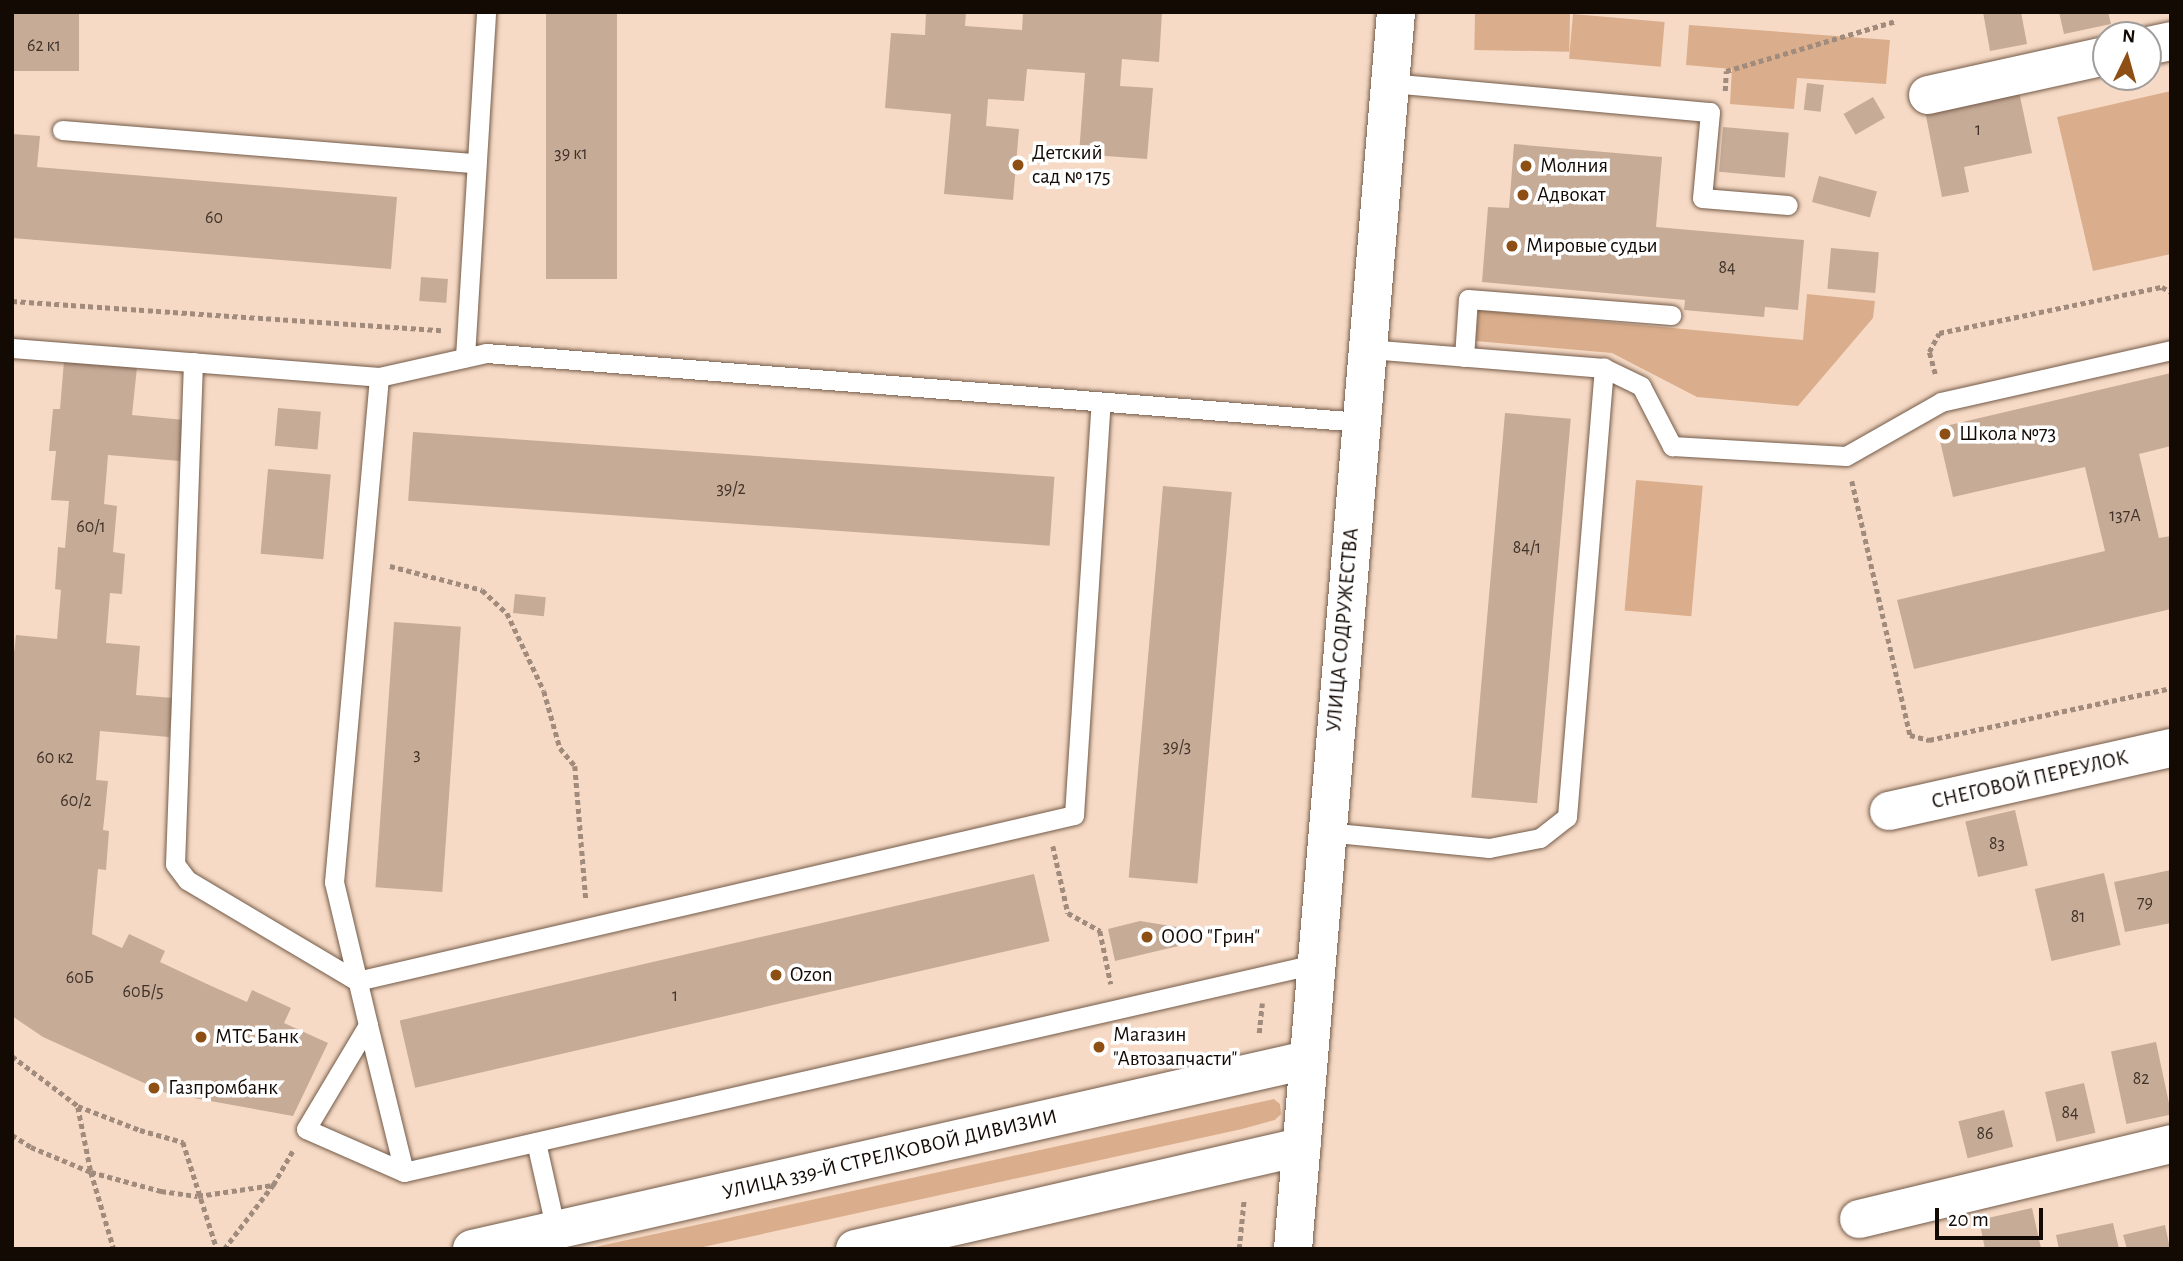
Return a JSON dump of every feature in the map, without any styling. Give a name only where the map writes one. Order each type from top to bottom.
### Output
[{"type":"street","name":"УЛИЦА СОДРУЖЕСТВА","points":[[1293,1249],[1395,12]]},
{"type":"street","points":[[1927,95],[2092,59]]},
{"type":"street","name":"СНЕГОВОЙ ПЕРЕУЛОК","points":[[1889,811],[2171,748]]},
{"type":"street","name":"УЛИЦА 339-Й СТРЕЛКОВОЙ ДИВИЗИИ","points":[[472,1249],[1307,1060]]},
{"type":"street","points":[[1859,1219],[2171,1144]]},
{"type":"street","points":[[855,1249],[1301,1147]]},
{"type":"lane","points":[[465,357],[486,12]]},
{"type":"lane","points":[[1390,83],[1710,112],[1702,198],[1788,205]]},
{"type":"lane","points":[[62,130],[475,163]]},
{"type":"lane","points":[[1464,357],[1468,299],[1671,315]]},
{"type":"lane","points":[[12,348],[379,377],[486,353],[1361,422]]},
{"type":"lane","points":[[1367,349],[1604,368],[1641,386],[1672,446],[1846,456],[1941,402],[2171,350]]},
{"type":"lane","points":[[193,362],[175,863],[187,880],[357,981],[1074,815],[1101,403]]},
{"type":"lane","points":[[1326,832],[1489,848],[1540,838],[1567,817],[1604,368]]},
{"type":"lane","points":[[379,377],[334,882],[404,1172]]},
{"type":"lane","points":[[368,1025],[306,1129],[404,1172],[1315,964]]},
{"type":"lane","points":[[536,1142],[556,1231]]},
{"type":"path","points":[[1724,102],[1726,71],[1896,21]]},
{"type":"path","points":[[1941,402],[1929,352],[1939,333],[2162,287],[2171,292]]},
{"type":"path","points":[[1846,456],[1910,735],[1929,740],[2171,688]]},
{"type":"path","points":[[362,559],[482,590],[507,613],[544,691],[560,748],[575,766],[588,928]]},
{"type":"path","points":[[1047,821],[1068,913],[1100,931],[1116,1009]]},
{"type":"path","points":[[1256,1072],[1265,975]]},
{"type":"path","points":[[12,1056],[78,1106],[140,1130],[183,1142],[217,1249]]},
{"type":"path","points":[[78,1106],[91,1172],[114,1249]]},
{"type":"path","points":[[224,1249],[274,1185],[306,1129]]},
{"type":"path","points":[[12,1135],[31,1147],[91,1172],[161,1191],[198,1196],[274,1185]]},
{"type":"shaded area","points":[[1475,12],[1570,14],[1569,52],[1474,50]]},
{"type":"shaded area","points":[[1573,14],[1665,22],[1661,67],[1569,59]]},
{"type":"shaded area","points":[[1689,25],[1890,40],[1886,84],[1797,78],[1794,109],[1730,104],[1732,69],[1686,65]]},
{"type":"shaded area","points":[[2171,91],[2171,254],[2093,271],[2057,117]]},
{"type":"shaded area","points":[[1807,294],[1875,301],[1873,318],[1798,406],[1697,397],[1612,353],[1476,341],[1478,310],[1803,340]]},
{"type":"shaded area","points":[[1636,480],[1703,486],[1691,616],[1625,611]]},
{"type":"shaded area","points":[[1274,1099],[1280,1104],[1281,1114],[1275,1120],[1242,1129],[694,1249],[586,1249]]},
{"type":"building","points":[[13,12],[79,12],[79,71],[13,71]]},
{"type":"building","points":[[546,12],[617,12],[617,279],[546,279]]},
{"type":"building","points":[[926,12],[966,12],[965,26],[1022,30],[1023,12],[1162,12],[1159,62],[1122,59],[1120,86],[1153,88],[1147,159],[1079,154],[1085,73],[1027,69],[1024,101],[988,99],[986,126],[1019,129],[1013,200],[944,194],[951,114],[885,108],[891,33],[925,35]]},
{"type":"building","points":[[1983,12],[2021,12],[2027,44],[1990,51]]},
{"type":"building","points":[[2059,12],[2108,12],[2110,21],[2092,21],[2092,28],[2064,34]]},
{"type":"building","points":[[1807,83],[1824,85],[1821,112],[1804,110]]},
{"type":"building","points":[[2018,87],[2032,153],[1964,167],[1969,192],[1942,197],[1924,106]]},
{"type":"building","points":[[1873,97],[1885,118],[1856,135],[1844,114]]},
{"type":"building","points":[[1723,127],[1789,133],[1785,178],[1719,172]]},
{"type":"building","points":[[12,134],[40,136],[37,167],[397,197],[391,269],[12,238]]},
{"type":"building","points":[[1514,144],[1662,157],[1656,227],[1804,240],[1798,310],[1765,307],[1764,317],[1684,310],[1685,300],[1482,282],[1488,207],[1509,208]]},
{"type":"building","points":[[1819,176],[1877,192],[1870,218],[1812,202]]},
{"type":"building","points":[[1831,248],[1879,252],[1875,293],[1827,289]]},
{"type":"building","points":[[421,277],[448,279],[446,303],[419,301]]},
{"type":"building","points":[[64,361],[137,367],[132,415],[184,420],[180,461],[108,455],[104,504],[117,506],[113,552],[125,554],[122,594],[110,593],[106,643],[140,646],[136,695],[173,698],[169,737],[100,731],[96,780],[108,781],[103,830],[109,831],[106,870],[98,869],[92,934],[122,948],[129,934],[165,951],[160,962],[207,984],[247,1002],[252,990],[291,1008],[284,1023],[328,1043],[293,1116],[166,1093],[43,1037],[12,1016],[12,671],[16,635],[57,639],[61,590],[55,589],[58,547],[65,548],[69,501],[51,500],[56,451],[49,451],[53,409],[60,409]]},
{"type":"building","points":[[2171,373],[2171,446],[2139,454],[2159,538],[2171,536],[2171,609],[1914,669],[1897,600],[2105,551],[2085,467],[1953,497],[1937,428]]},
{"type":"building","points":[[278,408],[321,412],[318,450],[275,446]]},
{"type":"building","points":[[1505,413],[1571,419],[1537,803],[1471,798]]},
{"type":"building","points":[[413,432],[1054,477],[1050,546],[408,501]]},
{"type":"building","points":[[268,469],[331,474],[323,559],[261,554]]},
{"type":"building","points":[[1163,486],[1232,492],[1197,884],[1129,878]]},
{"type":"building","points":[[515,594],[546,597],[544,616],[513,613]]},
{"type":"building","points":[[394,622],[461,627],[442,892],[375,887]]},
{"type":"building","points":[[2015,810],[2028,866],[1978,877],[1965,821]]},
{"type":"building","points":[[2171,870],[2171,923],[2125,932],[2114,882]]},
{"type":"building","points":[[2104,873],[2121,945],[2051,961],[2035,889]]},
{"type":"building","points":[[1034,874],[1050,941],[415,1088],[400,1020]]},
{"type":"building","name":"ООО \"Грин\"","points":[[1140,921],[1183,928],[1187,944],[1115,961],[1108,929]]},
{"type":"building","points":[[2156,1042],[2171,1114],[2126,1124],[2111,1052]]},
{"type":"building","points":[[2084,1083],[2095,1133],[2056,1142],[2045,1092]]},
{"type":"building","points":[[2004,1110],[2013,1147],[1968,1158],[1958,1121]]},
{"type":"building","points":[[2032,1208],[2041,1248],[1985,1249],[1979,1220]]},
{"type":"building","points":[[2113,1223],[2119,1249],[2059,1249],[2056,1235]]},
{"type":"building","points":[[2165,1225],[2170,1249],[2127,1249],[2123,1235]]},
{"type":"place","name":"Детский сад № 175","points":[[1018,165]]},
{"type":"place","name":"Молния","points":[[1526,166]]},
{"type":"place","name":"Адвокат","points":[[1523,195]]},
{"type":"place","name":"Мировые судьи","points":[[1512,246]]},
{"type":"place","name":"Школа №73","points":[[1945,434]]},
{"type":"place","name":"ООО \"Грин\"","points":[[1147,937]]},
{"type":"place","name":"Ozon","points":[[776,975]]},
{"type":"place","name":"МТС Банк","points":[[201,1037]]},
{"type":"place","name":"Магазин \"Автозапчасти\"","points":[[1099,1047]]},
{"type":"place","name":"Газпромбанк","points":[[154,1088]]}]
